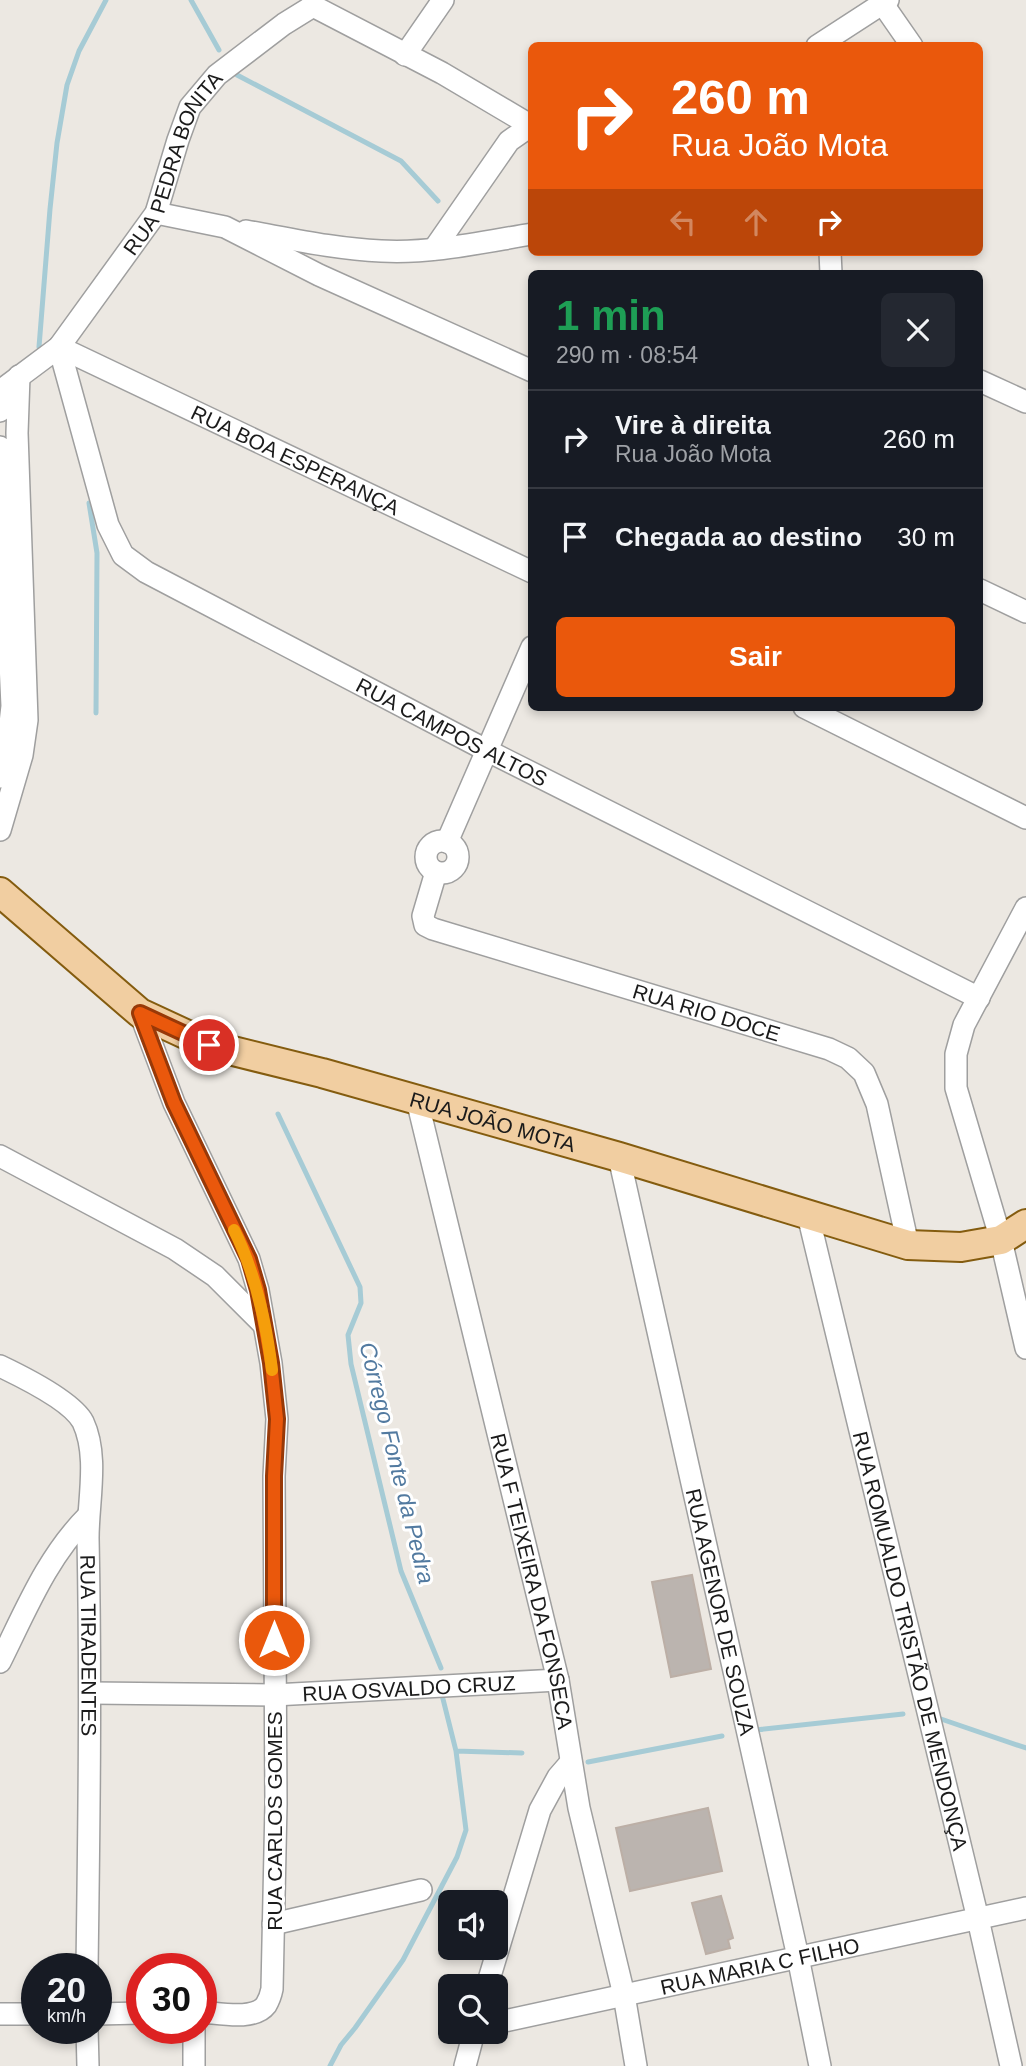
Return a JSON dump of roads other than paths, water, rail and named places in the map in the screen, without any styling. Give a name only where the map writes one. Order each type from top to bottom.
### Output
[{"type":"main road","name":"RUA JOÃO MOTA","points":[[0,891],[140,1013],[209,1045],[619,1157],[908,1245],[961,1247],[1001,1240],[1026,1224]]},
{"type":"street","points":[[405,55],[443,0]]},
{"type":"street","points":[[823,42],[884,1],[910,42]]},
{"type":"street","points":[[313,3],[528,123]]},
{"type":"street","name":"RUA PEDRA BONITA","points":[[7,385],[59,347],[156,213],[190,107],[217,75],[313,3]]},
{"type":"street","points":[[434,249],[509,141],[528,127]]},
{"type":"street","points":[[156,213],[329,245],[382,251],[434,249],[528,235]]},
{"type":"street","points":[[225,227],[320,275],[528,369]]},
{"type":"street","points":[[320,275],[329,245]]},
{"type":"street","name":"RUA BOA ESPERANÇA","points":[[59,347],[528,570]]},
{"type":"street","name":"RUA CAMPOS ALTOS","points":[[59,347],[108,525],[123,555],[146,572],[486,750],[979,998]]},
{"type":"street","points":[[983,382],[1026,402]]},
{"type":"street","points":[[0,411],[7,385]]},
{"type":"street","points":[[0,830],[22,755],[27,720],[16,433],[7,385]]},
{"type":"street","points":[[0,447],[12,706],[6,758],[0,777]]},
{"type":"street","points":[[983,591],[1026,612]]},
{"type":"street","points":[[486,750],[528,657]]},
{"type":"street","points":[[812,711],[1026,818]]},
{"type":"street","name":"RUA RIO DOCE","points":[[486,750],[447,842],[457,850],[457,863],[449,872],[436,872],[423,916],[425,925],[829,1049],[848,1058],[864,1073],[877,1104],[908,1245]]},
{"type":"street","points":[[1026,908],[964,1025],[956,1054],[956,1088],[1001,1240],[1026,1348]]},
{"type":"street","name":"RUA CARLOS GOMES","points":[[140,1013],[174,1103],[249,1259],[264,1325],[277,1419],[274,1490],[276,1804],[272,1989],[268,2003],[261,2010],[249,2014],[217,2013]]},
{"type":"street","name":"RUA F TEIXEIRA DA FONSECA","points":[[417,1100],[558,1680],[571,1762],[624,1995],[636,2066]]},
{"type":"street","points":[[0,1156],[175,1249],[215,1276],[264,1325]]},
{"type":"street","name":"RUA AGENOR DE SOUZA","points":[[619,1157],[820,2066]]},
{"type":"street","name":"RUA ROMUALDO TRISTÃO DE MENDONÇA","points":[[808,1215],[1011,2066]]},
{"type":"street","name":"RUA TIRADENTES","points":[[0,1366],[33,1382],[61,1401],[82,1421],[92,1456],[88,1516],[91,1693],[88,1953]]},
{"type":"street","points":[[0,1662],[48,1565],[67,1537],[88,1516]]},
{"type":"street","name":"RUA OSVALDO CRUZ","points":[[91,1693],[274,1695],[558,1680]]},
{"type":"street","points":[[491,1974],[540,1810],[558,1777],[571,1762]]},
{"type":"street","points":[[273,1924],[421,1891]]},
{"type":"street","name":"RUA MARIA C FILHO","points":[[508,2020],[1026,1908]]},
{"type":"street","points":[[0,2014],[21,2014]]},
{"type":"street","points":[[87,2044],[88,2066]]},
{"type":"street","points":[[194,2044],[194,2066]]},
{"type":"street","points":[[465,2066],[471,2044]]},
{"type":"waterway","name":"Córrego Fonte da Pedra","points":[[39,347],[57,143],[67,85],[79,51],[106,0]]},
{"type":"waterway","points":[[191,0],[219,50]]},
{"type":"waterway","points":[[237,75],[401,161],[438,201]]},
{"type":"waterway","name":"Córrego Fonte da Pedra","points":[[89,503],[97,553],[96,713]]},
{"type":"waterway","name":"Córrego Fonte da Pedra","points":[[278,1114],[360,1287],[361,1303],[348,1335],[351,1364],[401,1571],[441,1668]]},
{"type":"waterway","name":"Córrego Fonte da Pedra","points":[[330,2066],[341,2045],[403,1960],[457,1857],[466,1830],[456,1751],[442,1695]]},
{"type":"waterway","points":[[756,1730],[903,1714]]},
{"type":"waterway","points":[[941,1719],[1026,1748]]},
{"type":"waterway","points":[[588,1762],[722,1736]]},
{"type":"waterway","points":[[456,1751],[522,1753]]}]
